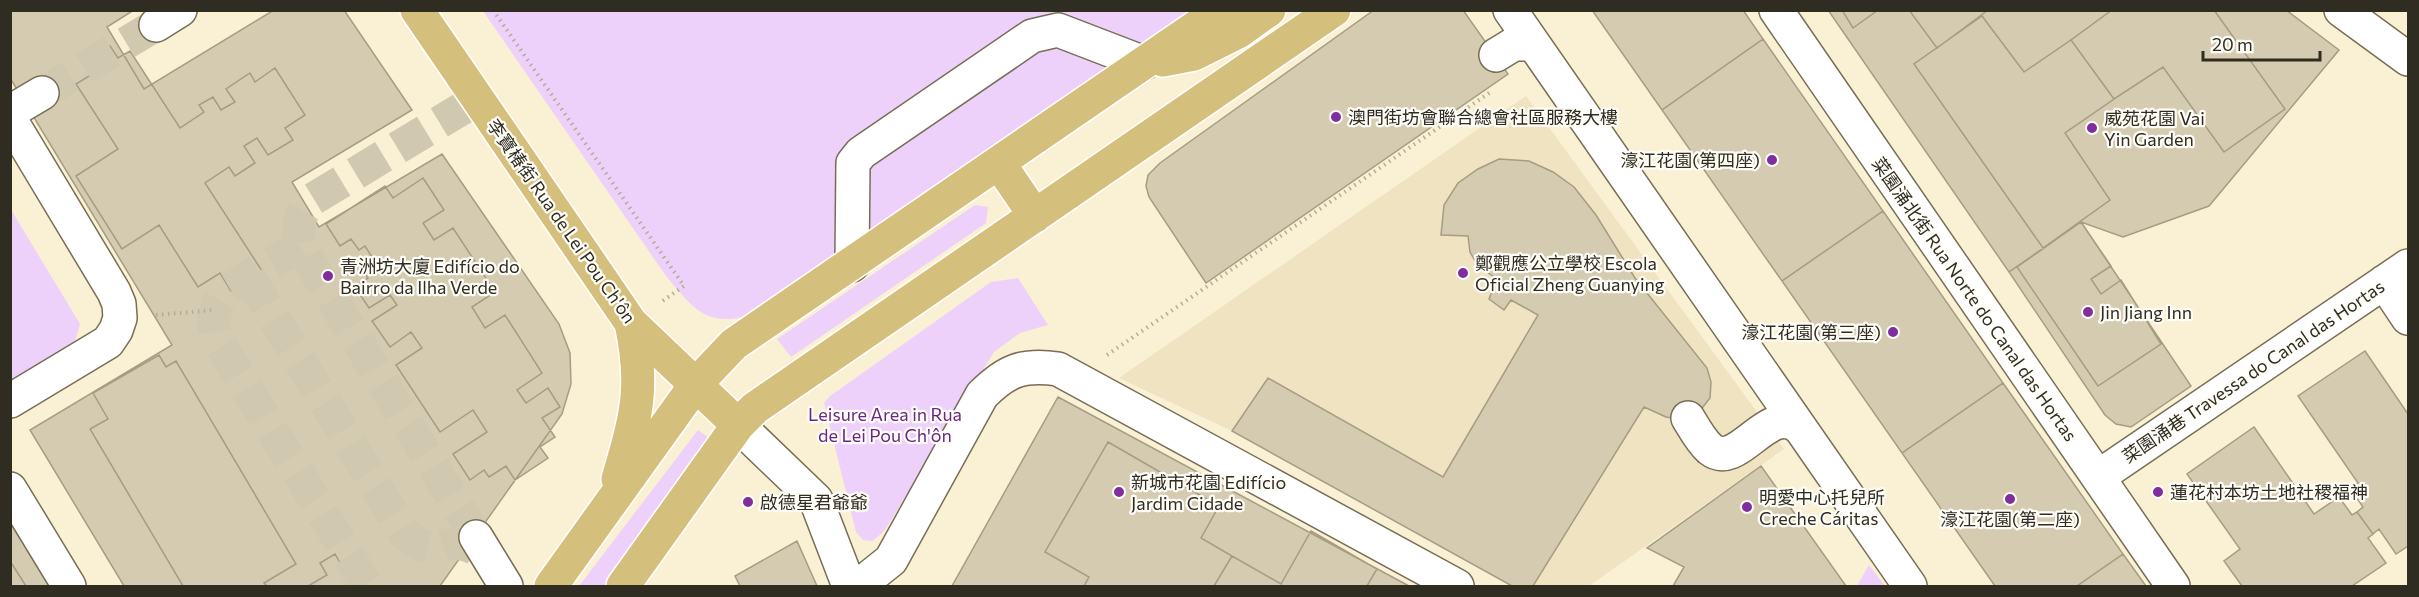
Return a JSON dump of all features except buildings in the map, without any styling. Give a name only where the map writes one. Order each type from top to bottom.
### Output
[{"type":"main road","name":"李寶椿街 Rua de Lei Pou Ch'ôn","points":[[417,10],[631,323],[738,425]]},
{"type":"main road","points":[[551,586],[696,384],[734,344],[852,266],[1221,10]]},
{"type":"main road","points":[[1143,63],[1194,54],[1238,32],[1269,10]]},
{"type":"main road","points":[[623,586],[738,425],[755,408],[1334,10]]},
{"type":"main road","points":[[999,163],[1035,216]]},
{"type":"main road","points":[[611,503],[635,419],[639,386],[638,353],[631,323]]},
{"type":"street","name":"菜園涌北街 Rua Norte do Canal das Hortas","points":[[1776,10],[2173,586]]},
{"type":"street","points":[[2341,10],[2409,59]]},
{"type":"street","points":[[852,266],[853,163],[861,153],[1032,36],[1058,30],[1143,63]]},
{"type":"street","points":[[1513,36],[1784,416],[1910,586]]},
{"type":"street","points":[[10,112],[42,93]]},
{"type":"street","points":[[10,119],[114,292],[119,304],[120,318],[112,336],[103,346],[10,401]]},
{"type":"street","points":[[2396,274],[2409,318]]},
{"type":"street","name":"菜園涌巷 Travessa do Canal das Hortas","points":[[2098,477],[2396,274]]},
{"type":"street","points":[[849,586],[867,580],[891,560],[982,395],[997,380],[1016,369],[1037,366],[1058,369],[1457,586]]},
{"type":"street","points":[[1688,418],[1711,450],[1725,453],[1732,452],[1784,416]]},
{"type":"street","name":"李寶椿街 Rua de Lei Pou Ch'ôn","points":[[738,425],[816,500],[849,586]]},
{"type":"street","points":[[10,489],[69,586]]},
{"type":"street","points":[[476,537],[506,586]]},
{"type":"path","points":[[493,10],[684,286],[631,323]]},
{"type":"path","points":[[1074,378],[1493,90]]},
{"type":"path","points":[[120,318],[214,310]]},
{"type":"shaded area","name":"鄭觀應公立學校 Escola Oficial Zheng Guanying","points":[[1526,96],[1784,449],[1589,586],[1512,586],[1232,431],[1119,378]]},
{"type":"green space","points":[[483,11],[1194,11],[754,315],[724,319],[703,313],[694,307],[666,276]]},
{"type":"green space","points":[[975,205],[988,207],[986,223],[791,357],[777,339]]},
{"type":"green space","points":[[10,208],[80,324],[75,341],[11,382]]},
{"type":"green space","name":"Leisure Area in Rua de Lei Pou Ch'ôn","points":[[1018,278],[1048,325],[1020,333],[994,352],[885,530],[873,541],[863,540],[856,532],[824,403],[830,396],[991,282]]},
{"type":"green space","points":[[698,430],[719,445],[612,586],[579,586]]},
{"type":"green space","points":[[1869,565],[1885,586],[1857,586]]},
{"type":"tunnel","points":[[42,93],[156,25]]},
{"type":"tunnel","points":[[476,537],[300,246],[298,232],[304,209],[313,199],[478,99]]},
{"type":"tunnel","points":[[300,246],[229,288],[220,299],[216,310],[215,336],[367,586]]},
{"type":"tunnel","points":[[249,277],[405,534],[424,546],[439,548],[450,544],[462,544],[487,556]]},
{"type":"place","name":"澳門街坊會聯合總會社區服務大樓","points":[[1336,117]]},
{"type":"place","name":"威苑花園 Vai Yin Garden","points":[[2092,128]]},
{"type":"place","name":"濠江花園(第四座)","points":[[1772,160]]},
{"type":"place","name":"鄭觀應公立學校 Escola Oficial Zheng Guanying","points":[[1463,273]]},
{"type":"place","name":"青洲坊大廈 Edifício do Bairro da Ilha Verde","points":[[328,276]]},
{"type":"place","name":"Jin Jiang Inn","points":[[2088,312]]},
{"type":"place","name":"濠江花園(第三座)","points":[[1893,332]]},
{"type":"place","name":"新城市花園 Edifício Jardim Cidade","points":[[1119,492]]},
{"type":"place","name":"蓮花村本坊土地社稷福神","points":[[2158,492]]},
{"type":"place","name":"濠江花園(第二座)","points":[[2010,499]]},
{"type":"place","name":"啟德星君爺爺","points":[[748,502]]},
{"type":"place","name":"明愛中心托兒所 Creche Cáritas","points":[[1747,507]]}]
